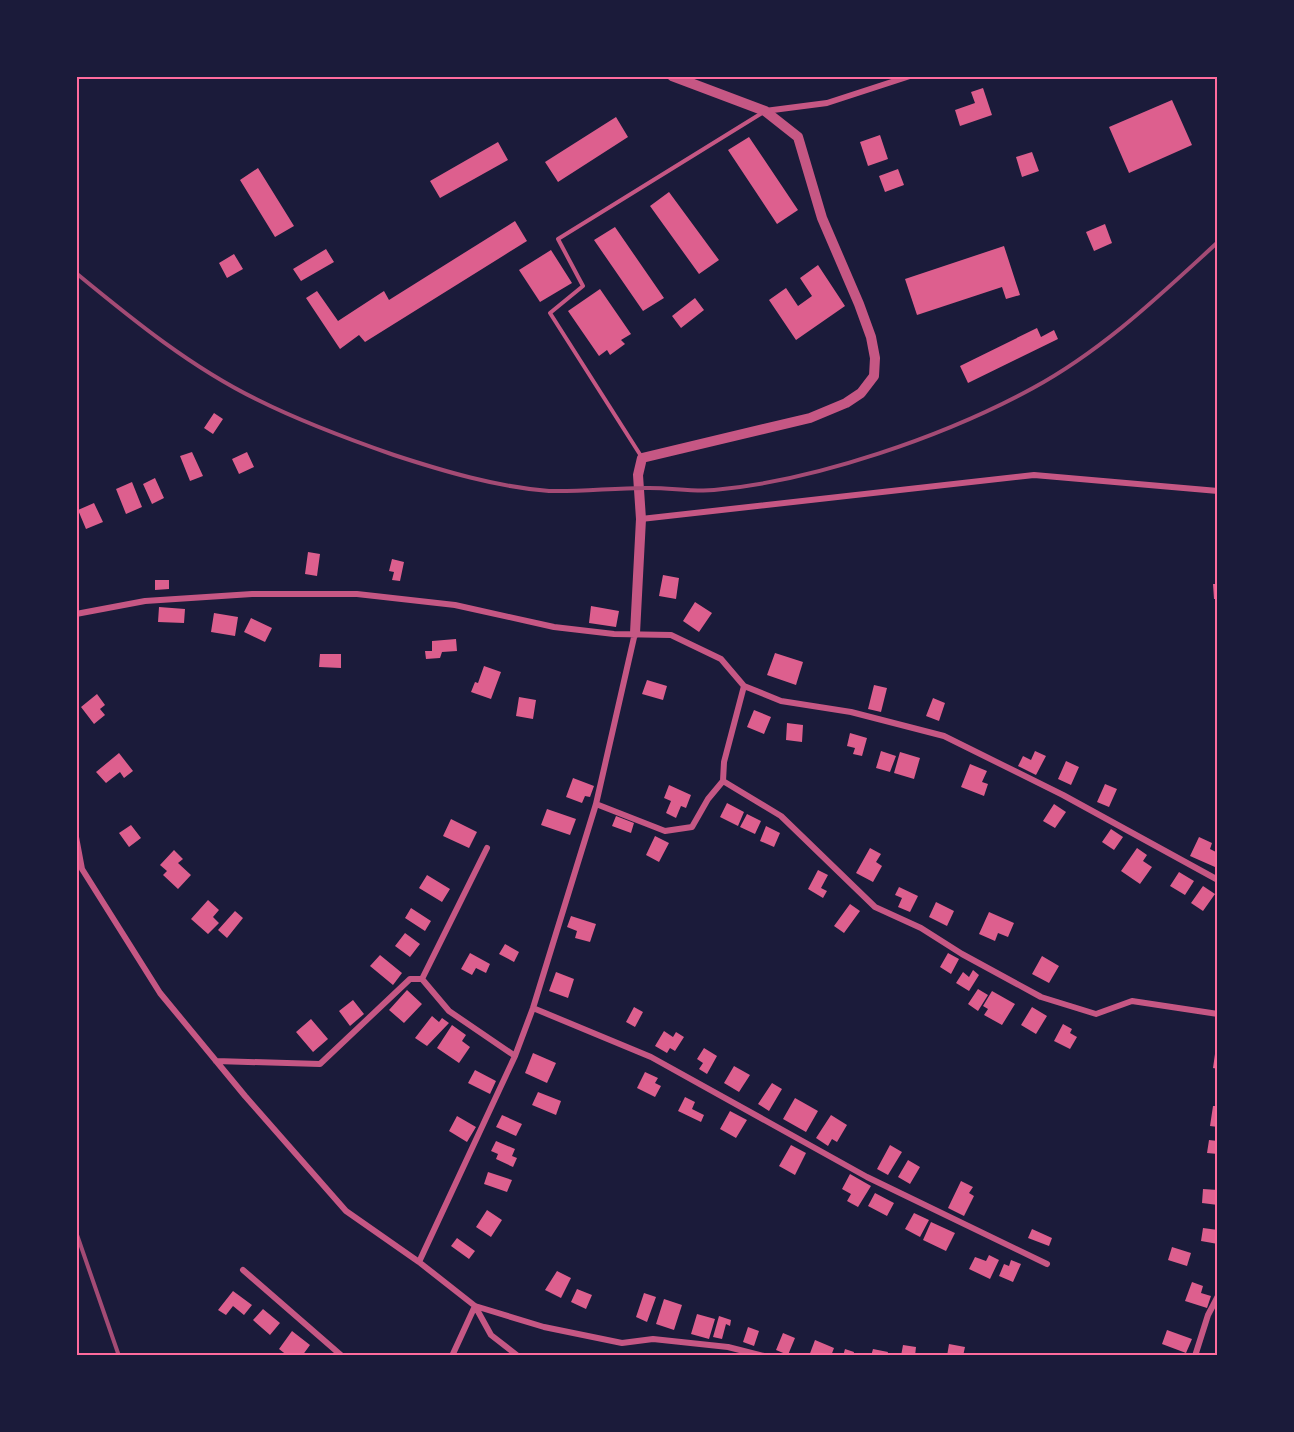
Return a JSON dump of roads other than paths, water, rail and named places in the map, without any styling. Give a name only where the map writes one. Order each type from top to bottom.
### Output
[{"type":"street","points":[[419,1262],[515,1056],[533,1008],[596,804],[635,633],[641,519],[638,475],[642,458],[810,418],[846,403],[861,393],[874,376],[875,358],[872,337],[822,218],[798,137],[765,111],[672,76]]},
{"type":"street","points":[[765,111],[827,103],[910,76]]},
{"type":"street","points":[[641,519],[1034,475],[1218,491]]},
{"type":"street","points":[[76,614],[145,601],[252,594],[357,594],[455,605],[554,627],[671,635],[721,659],[744,686],[781,701],[851,712],[944,736],[1063,795],[1218,880]]},
{"type":"street","points":[[596,804],[665,831],[692,827],[708,799],[723,781],[724,762],[744,686]]},
{"type":"street","points":[[723,781],[781,816],[875,907],[921,928],[962,954],[1041,997],[1096,1014],[1132,1000],[1218,1014]]},
{"type":"street","points":[[76,837],[82,869],[160,993],[346,1211],[419,1262],[475,1306],[544,1327],[622,1343],[653,1340],[728,1347],[764,1356]]},
{"type":"street","points":[[422,979],[487,848]]},
{"type":"street","points":[[216,1061],[320,1064],[410,979],[422,979]]},
{"type":"street","points":[[422,979],[448,1011],[515,1056]]},
{"type":"street","points":[[533,1008],[651,1058],[867,1177],[1047,1264]]},
{"type":"street","points":[[243,1270],[342,1356]]},
{"type":"street","points":[[1196,1356],[1208,1315],[1218,1296]]},
{"type":"street","points":[[452,1356],[475,1306]]},
{"type":"street","points":[[475,1306],[491,1335],[518,1356]]},
{"type":"lane","points":[[642,458],[550,313],[583,286],[558,239],[765,111]]},
{"type":"railway","points":[[76,273],[186,358],[234,387],[308,423],[394,455],[470,478],[529,489],[549,491],[653,488],[714,490],[794,477],[878,454],[998,406],[1033,388],[1083,357],[1130,321],[1218,242]]},
{"type":"railway","points":[[76,1232],[119,1356]]}]
